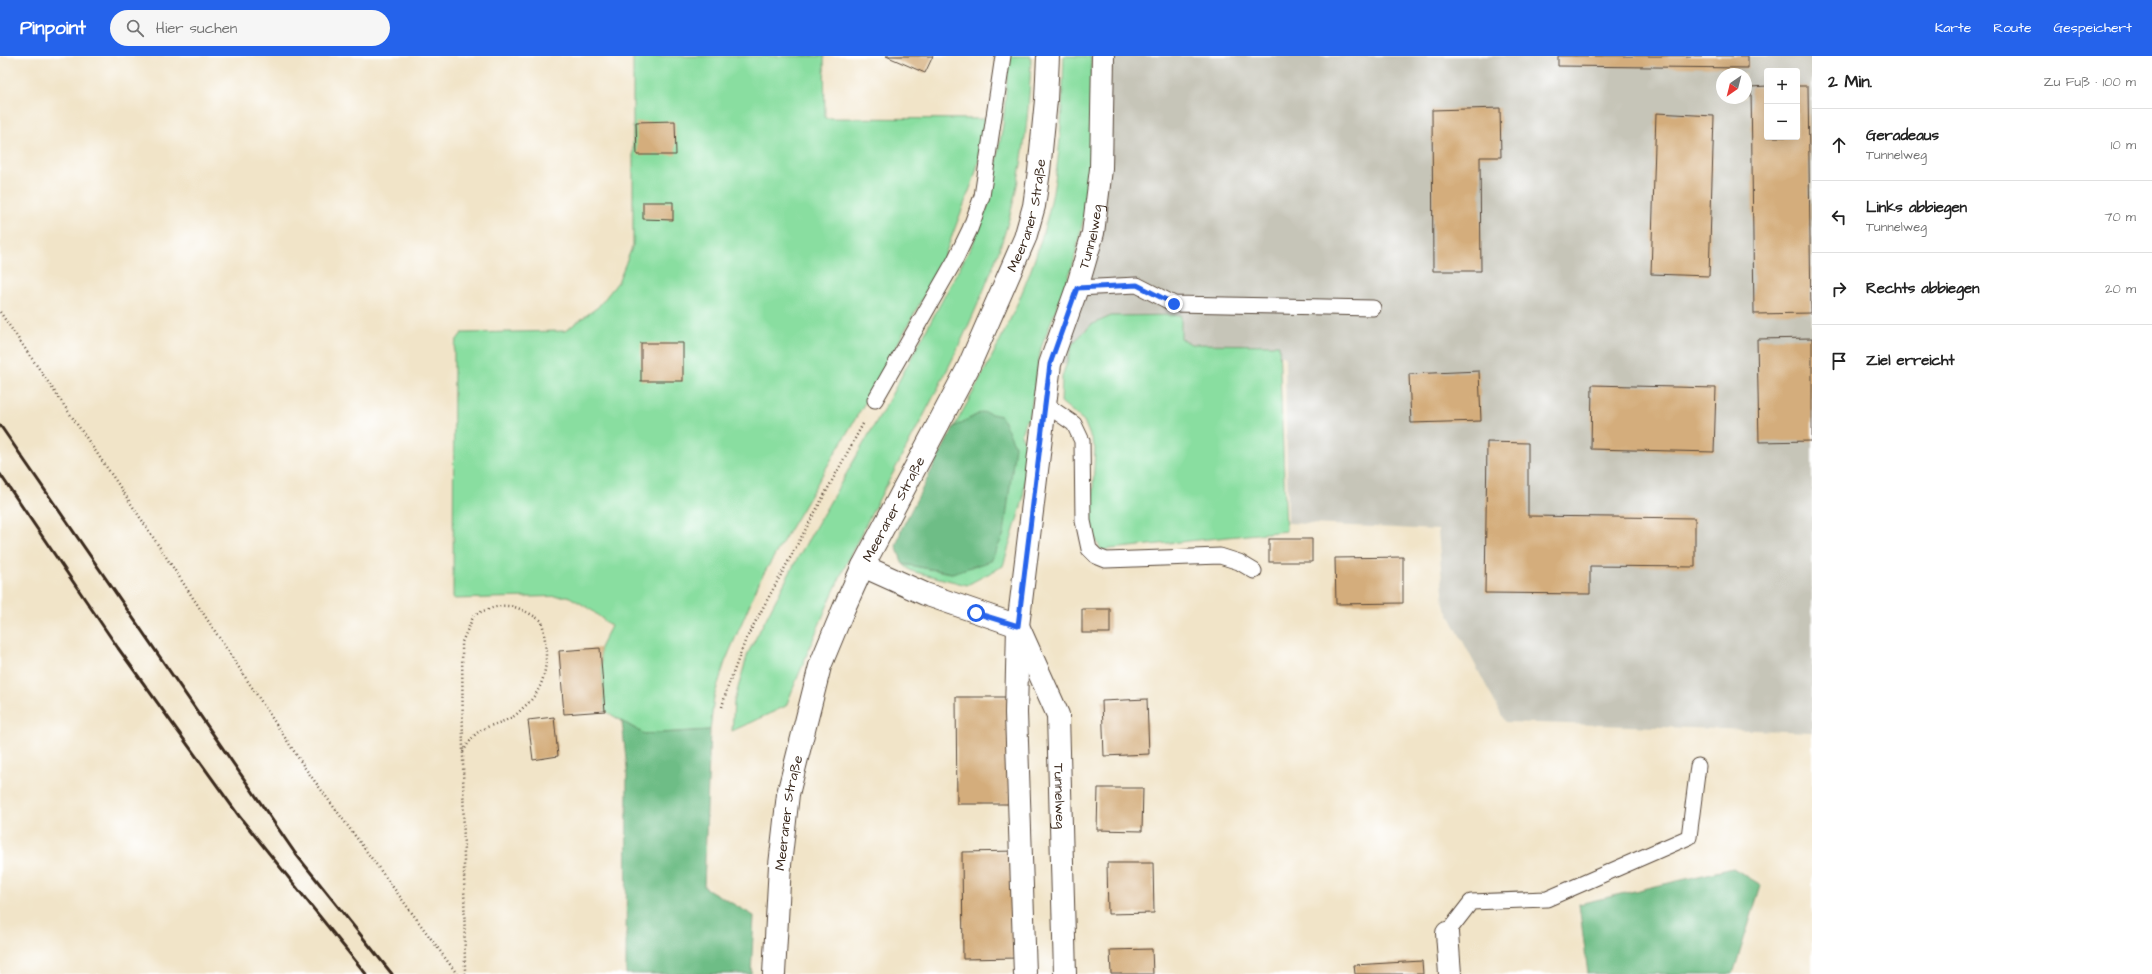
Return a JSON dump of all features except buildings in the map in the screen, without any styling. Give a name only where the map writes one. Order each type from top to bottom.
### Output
[{"type":"street","name":"Meeraner Straße","points":[[774,974],[780,865],[788,794],[820,666],[863,566],[968,368],[1025,238],[1034,206],[1039,171],[1046,100],[1048,56]]},
{"type":"street","name":"Tunnelweg","points":[[1025,974],[1016,713],[1018,626],[1050,364],[1077,288],[1093,233],[1101,169],[1103,56]]},
{"type":"street","points":[[863,566],[925,594],[1018,626]]},
{"type":"street","name":"Tunnelweg","points":[[1018,626],[1058,715],[1066,974]]},
{"type":"street","points":[[1447,933],[1450,974]]},
{"type":"lane","points":[[875,400],[954,262],[970,229],[982,196],[1003,56]]},
{"type":"lane","points":[[1077,288],[1137,285],[1174,304],[1373,308]]},
{"type":"lane","points":[[1045,404],[1074,424],[1082,440],[1083,521],[1089,549],[1096,556],[1106,560],[1220,556],[1239,562],[1254,571]]},
{"type":"lane","points":[[1447,933],[1471,902],[1546,899],[1689,837],[1698,766]]},
{"type":"path","points":[[0,312],[116,481],[305,768],[457,974]]},
{"type":"path","points":[[722,706],[746,639],[875,400]]},
{"type":"path","points":[[463,752],[476,732],[513,717],[532,700],[544,680],[547,645],[542,621],[522,608],[496,605],[474,615],[462,642],[465,974]]},
{"type":"shaded area","points":[[1113,56],[1812,56],[1812,732],[1505,722],[1444,605],[1438,530],[1288,523],[1285,355],[1050,364],[1077,288]]},
{"type":"green space","points":[[633,56],[824,56],[825,118],[985,119],[984,142],[974,178],[941,265],[870,394],[760,580],[725,662],[714,697],[710,730],[644,734],[605,711],[600,648],[611,626],[590,609],[568,596],[453,599],[454,351],[456,341],[462,333],[565,331],[598,307],[618,282],[633,245]]},
{"type":"green space","points":[[1009,56],[1031,56],[1026,131],[1013,205],[998,253],[984,289],[952,360],[851,553],[822,618],[786,706],[732,731],[734,702],[748,653],[796,561],[887,403],[973,243],[989,203],[1003,125]]},
{"type":"green space","points":[[1064,56],[1091,56],[1092,181],[1073,265],[1041,348],[1029,419],[1025,421],[1021,435],[1028,449],[1023,500],[1003,566],[967,585],[911,571],[903,564],[952,573],[982,412],[954,427],[1006,328],[1029,276],[1038,249],[1051,202],[1058,160]]},
{"type":"green space","points":[[1181,315],[1181,338],[1191,344],[1279,345],[1286,531],[1101,550],[1091,530],[1095,448],[1084,421],[1061,402],[1062,377],[1073,343],[1091,325],[1111,316]]},
{"type":"green space","points":[[982,412],[1001,416],[1015,446],[1004,534],[991,561],[952,573],[903,564],[896,546],[902,528],[954,427]]},
{"type":"green space","points":[[622,721],[644,734],[710,730],[704,887],[754,916],[751,974],[626,974],[627,769]]},
{"type":"green space","points":[[1733,868],[1761,885],[1733,974],[1588,974],[1579,904]]},
{"type":"railway","points":[[0,425],[295,853],[392,974]]},
{"type":"railway","points":[[0,474],[118,648],[239,816],[366,974]]},
{"type":"route","points":[[976,613],[1018,626],[1050,364],[1077,288],[1137,285],[1174,304]]}]
